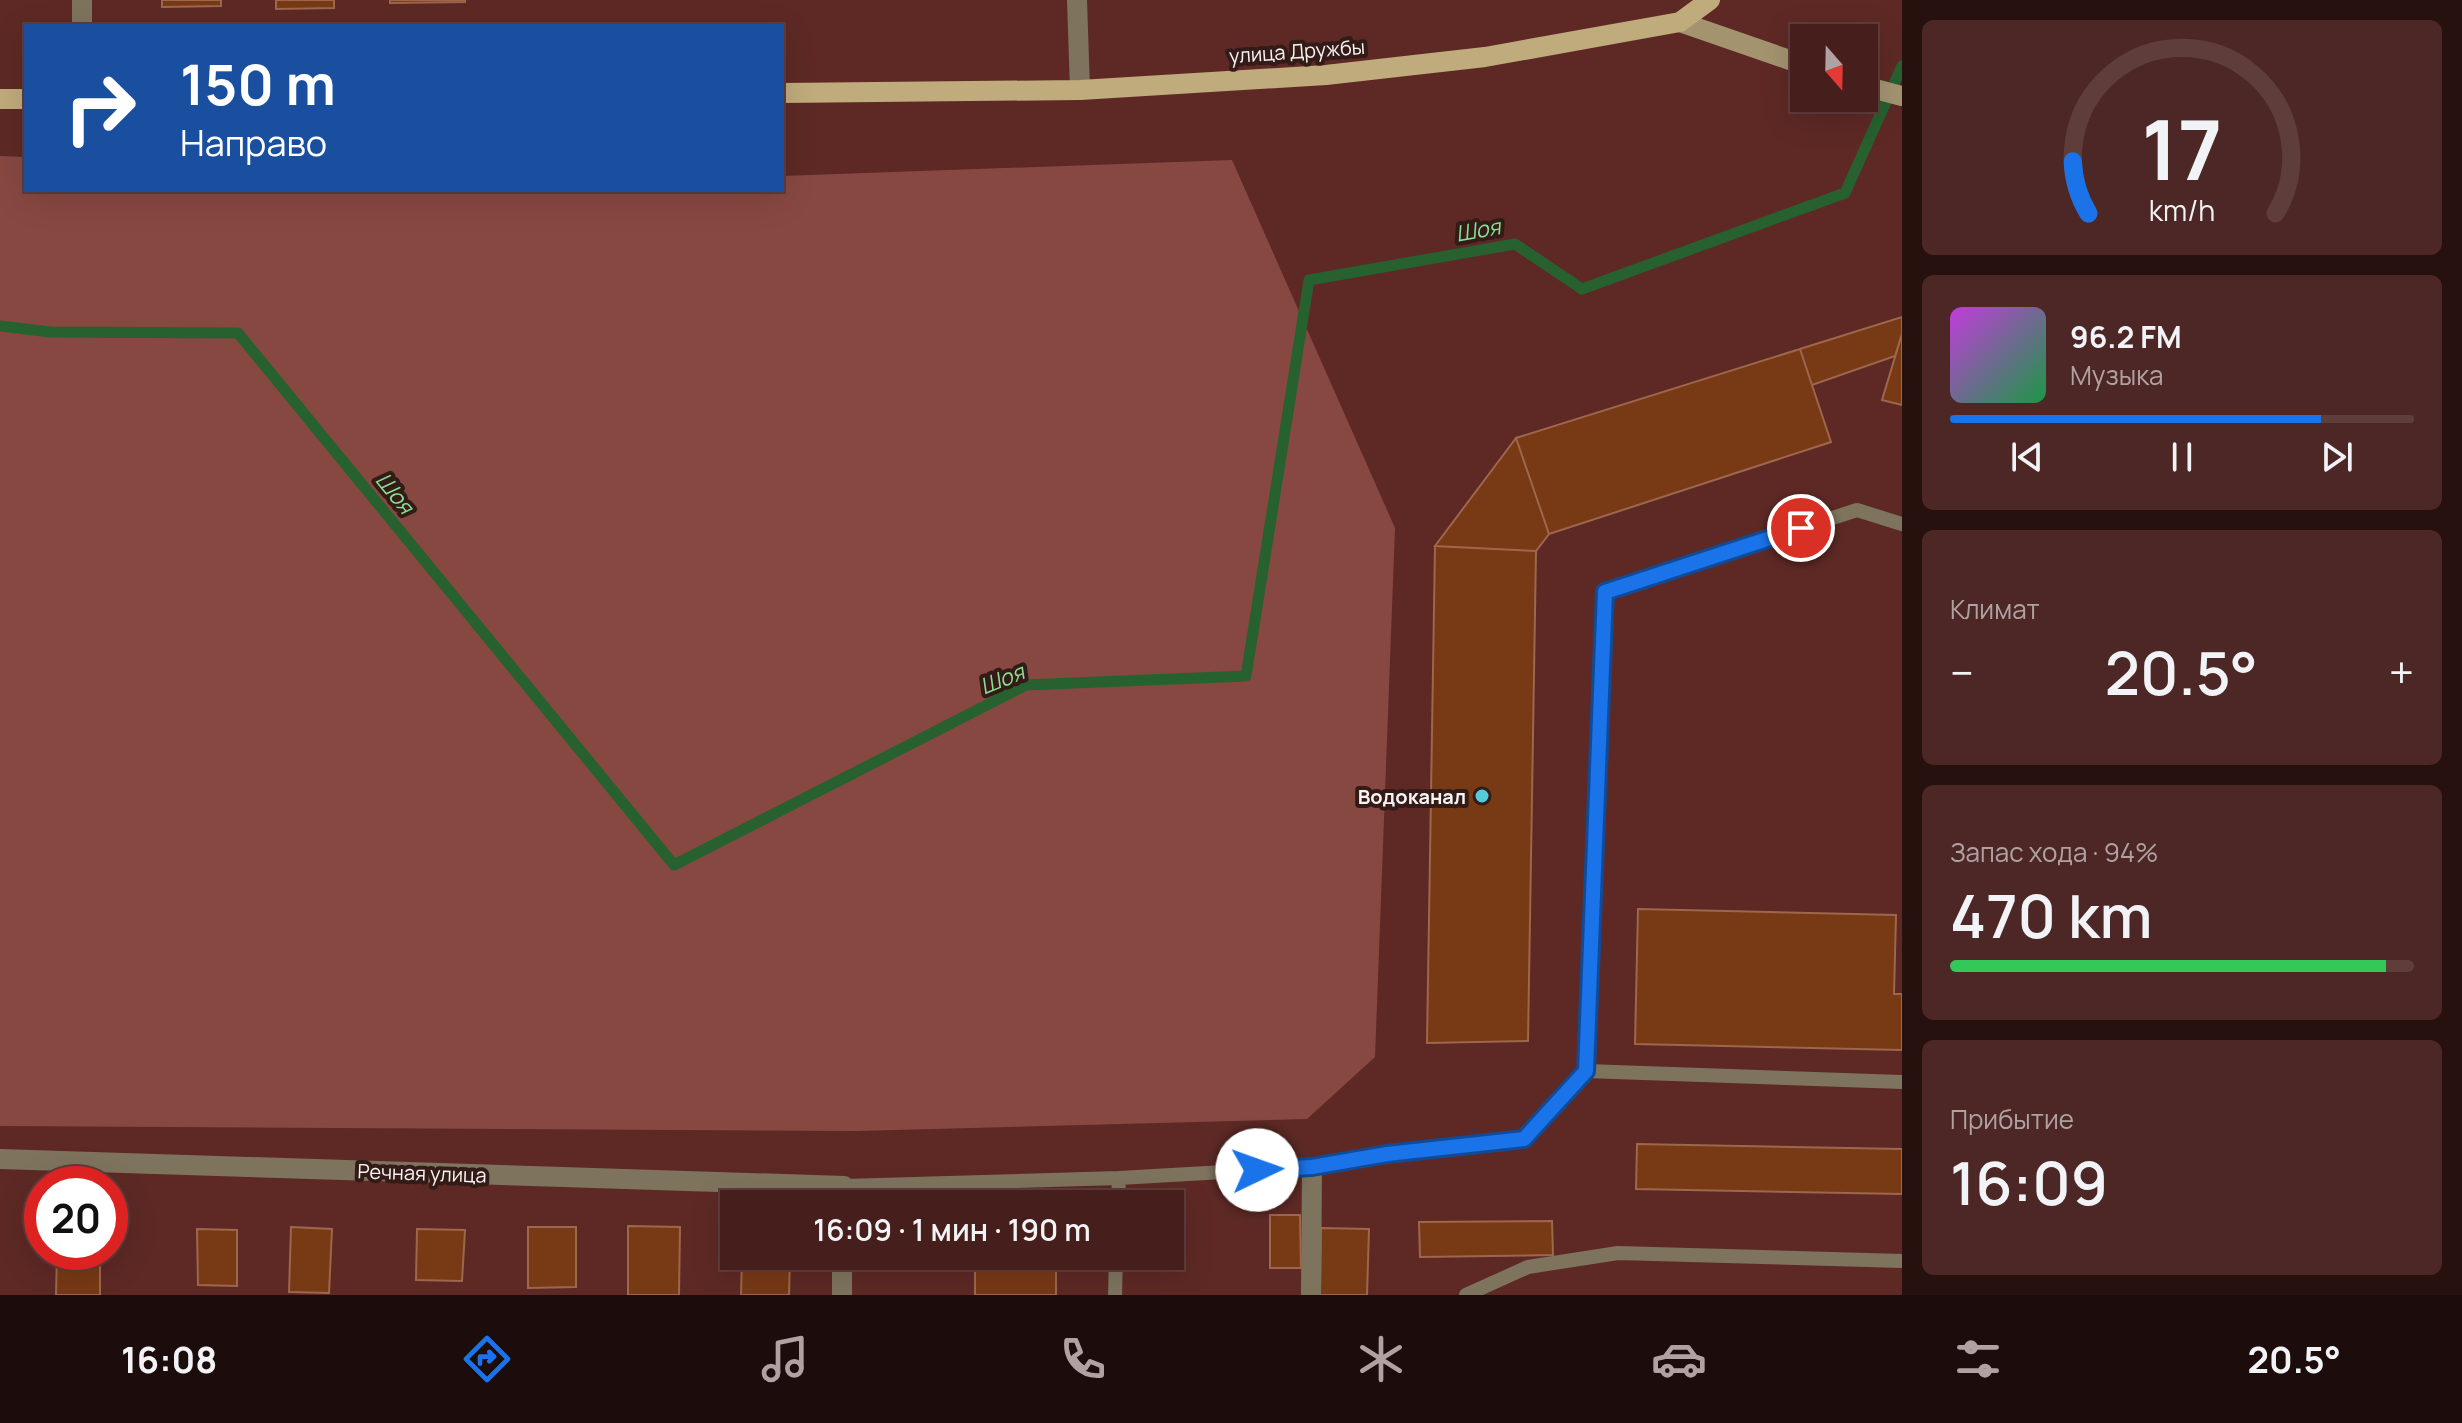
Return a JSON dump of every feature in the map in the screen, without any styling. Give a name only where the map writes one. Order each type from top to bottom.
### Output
[{"type":"main road","points":[[1680,22],[1710,0]]},
{"type":"main road","name":"улица Дружбы","points":[[784,93],[1080,90],[1326,75],[1485,57],[1680,22],[1790,60]]},
{"type":"main road","points":[[1878,90],[1902,96]]},
{"type":"main road","points":[[0,99],[24,99]]},
{"type":"street","points":[[82,0],[82,24]]},
{"type":"street","points":[[1077,0],[1080,90]]},
{"type":"street","name":"Речная улица","points":[[0,1159],[726,1190]]},
{"type":"street","points":[[1311,1295],[1312,1167]]},
{"type":"street","points":[[842,1270],[842,1295]]},
{"type":"lane","points":[[924,1190],[1312,1167],[1387,1154],[1524,1139],[1586,1071],[1605,592],[1857,510],[1902,524]]},
{"type":"lane","points":[[1586,1071],[1902,1082]]},
{"type":"lane","points":[[1119,1178],[1119,1190]]},
{"type":"lane","points":[[1466,1295],[1528,1267],[1618,1253],[1902,1261]]},
{"type":"lane","points":[[1115,1295],[1116,1270]]},
{"type":"shaded area","points":[[0,156],[24,157],[24,192],[784,192],[784,176],[1232,160],[1395,528],[1375,1057],[1307,1119],[857,1131],[0,1126]]},
{"type":"building","points":[[162,0],[221,0],[221,6],[162,7]]},
{"type":"building","points":[[276,0],[334,0],[334,8],[276,9]]},
{"type":"building","points":[[390,0],[465,0],[465,2],[390,3]]},
{"type":"building","points":[[1902,317],[1902,334],[1895,356],[1812,385],[1800,349]]},
{"type":"building","points":[[1902,334],[1902,405],[1882,400]]},
{"type":"building","points":[[1800,349],[1831,442],[1549,534],[1516,438]]},
{"type":"building","points":[[1516,438],[1549,534],[1536,551],[1435,546]]},
{"type":"building","name":"Водоканал","points":[[1435,546],[1536,551],[1528,1041],[1427,1043]]},
{"type":"building","points":[[1638,909],[1896,915],[1894,994],[1902,994],[1902,1050],[1635,1044]]},
{"type":"building","points":[[1637,1144],[1902,1149],[1902,1194],[1636,1189]]},
{"type":"building","points":[[1270,1215],[1300,1215],[1301,1268],[1270,1268]]},
{"type":"building","points":[[1552,1221],[1553,1255],[1420,1257],[1419,1222]]},
{"type":"building","points":[[628,1226],[680,1227],[679,1295],[628,1295]]},
{"type":"building","points":[[291,1227],[332,1229],[329,1293],[289,1292]]},
{"type":"building","points":[[528,1227],[576,1227],[576,1287],[528,1288]]},
{"type":"building","points":[[1321,1228],[1369,1229],[1367,1295],[1320,1295]]},
{"type":"building","points":[[197,1229],[237,1230],[237,1286],[198,1285]]},
{"type":"building","points":[[417,1229],[465,1230],[462,1281],[416,1280]]},
{"type":"building","points":[[57,1270],[100,1270],[100,1295],[56,1295]]},
{"type":"building","points":[[742,1270],[790,1270],[789,1295],[741,1295]]},
{"type":"building","points":[[975,1270],[1056,1270],[1056,1295],[975,1295]]},
{"type":"waterway","name":"Шоя","points":[[0,326],[50,332],[238,333],[674,865],[1026,685],[1246,676],[1309,280],[1515,244],[1582,289],[1845,193],[1902,66]]},
{"type":"place","name":"Водоканал","points":[[1482,796]]},
{"type":"route","points":[[1257,1170],[1312,1167],[1387,1154],[1524,1139],[1586,1071],[1605,592],[1801,528]]}]
